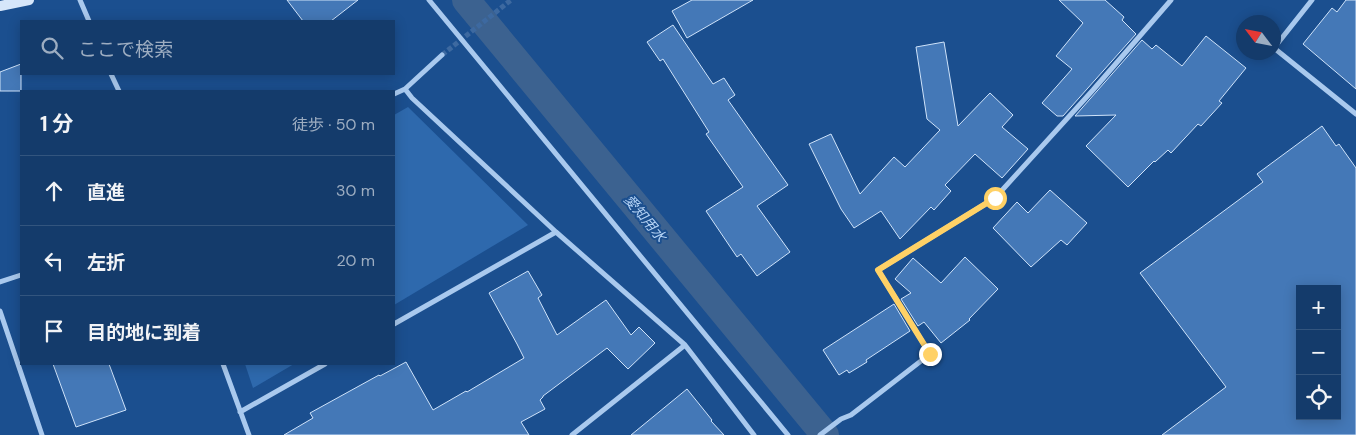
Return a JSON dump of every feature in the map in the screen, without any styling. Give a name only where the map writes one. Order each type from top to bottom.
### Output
[{"type":"street","points":[[0,6],[29,0]]},
{"type":"street","points":[[80,0],[89,20]]},
{"type":"street","points":[[429,0],[788,435]]},
{"type":"street","points":[[820,435],[841,419],[851,415],[930,354],[878,270],[995,198],[1170,0]]},
{"type":"street","points":[[1312,0],[1274,48],[1356,114]]},
{"type":"street","points":[[395,94],[405,89],[442,55]]},
{"type":"street","points":[[111,75],[119,90]]},
{"type":"street","points":[[405,89],[412,98],[556,232],[685,345],[754,435]]},
{"type":"street","points":[[395,323],[556,232]]},
{"type":"street","points":[[0,282],[20,275]]},
{"type":"street","points":[[0,311],[42,435]]},
{"type":"street","points":[[572,435],[685,345]]},
{"type":"street","points":[[223,365],[249,435]]},
{"type":"street","points":[[240,412],[323,365]]},
{"type":"shaded area","points":[[408,107],[528,225],[395,304],[395,114]]},
{"type":"shaded area","points":[[245,365],[292,365],[253,388]]},
{"type":"building","points":[[287,0],[358,0],[332,20],[302,20]]},
{"type":"building","points":[[692,0],[753,0],[687,38],[672,11]]},
{"type":"building","points":[[1059,0],[1105,0],[1124,17],[1122,20],[1136,34],[1063,116],[1057,116],[1042,103],[1072,69],[1056,56],[1083,23]]},
{"type":"building","points":[[1346,0],[1356,0],[1356,89],[1303,44],[1332,8],[1337,12]]},
{"type":"building","points":[[673,25],[713,84],[724,78],[735,95],[728,100],[788,185],[757,206],[790,252],[757,276],[741,254],[737,257],[706,211],[743,187],[706,134],[709,132],[663,59],[660,61],[647,42]]},
{"type":"building","points":[[1206,36],[1246,68],[1219,101],[1222,103],[1201,126],[1198,124],[1171,153],[1168,150],[1154,161],[1128,187],[1086,146],[1116,115],[1075,116],[1142,40],[1152,49],[1156,45],[1182,66]]},
{"type":"building","points":[[944,42],[958,126],[990,93],[1013,115],[1002,127],[1028,149],[1002,178],[975,154],[945,185],[951,191],[934,210],[931,207],[900,239],[881,211],[854,228],[841,209],[809,144],[831,134],[860,194],[894,157],[905,167],[940,130],[927,119],[916,47]]},
{"type":"building","points":[[20,64],[21,90],[0,91],[0,72]]},
{"type":"building","points":[[1322,126],[1336,146],[1339,144],[1356,168],[1356,435],[1162,435],[1226,387],[1140,273],[1263,182],[1257,174]]},
{"type":"building","points":[[1050,190],[1087,223],[1067,245],[1061,240],[1031,267],[993,228],[1017,202],[1028,213]]},
{"type":"building","points":[[965,257],[998,289],[970,320],[941,343],[924,322],[918,326],[901,299],[911,293],[895,279],[913,258],[941,283]]},
{"type":"building","points":[[528,271],[542,295],[538,298],[557,335],[606,300],[631,335],[639,327],[655,343],[628,369],[607,348],[543,396],[540,400],[545,409],[521,422],[529,435],[284,435],[313,418],[310,413],[406,362],[433,410],[524,358],[489,293]]},
{"type":"building","points":[[894,304],[910,331],[866,360],[867,362],[849,373],[847,370],[839,375],[823,350]]},
{"type":"building","points":[[53,365],[109,365],[126,410],[76,427]]},
{"type":"building","points":[[687,389],[724,435],[631,435]]},
{"type":"waterway","name":"愛知用水","points":[[466,0],[825,435]]},
{"type":"tunnel","points":[[442,55],[511,0]]},
{"type":"route","points":[[930,354],[878,270],[995,198]]}]
